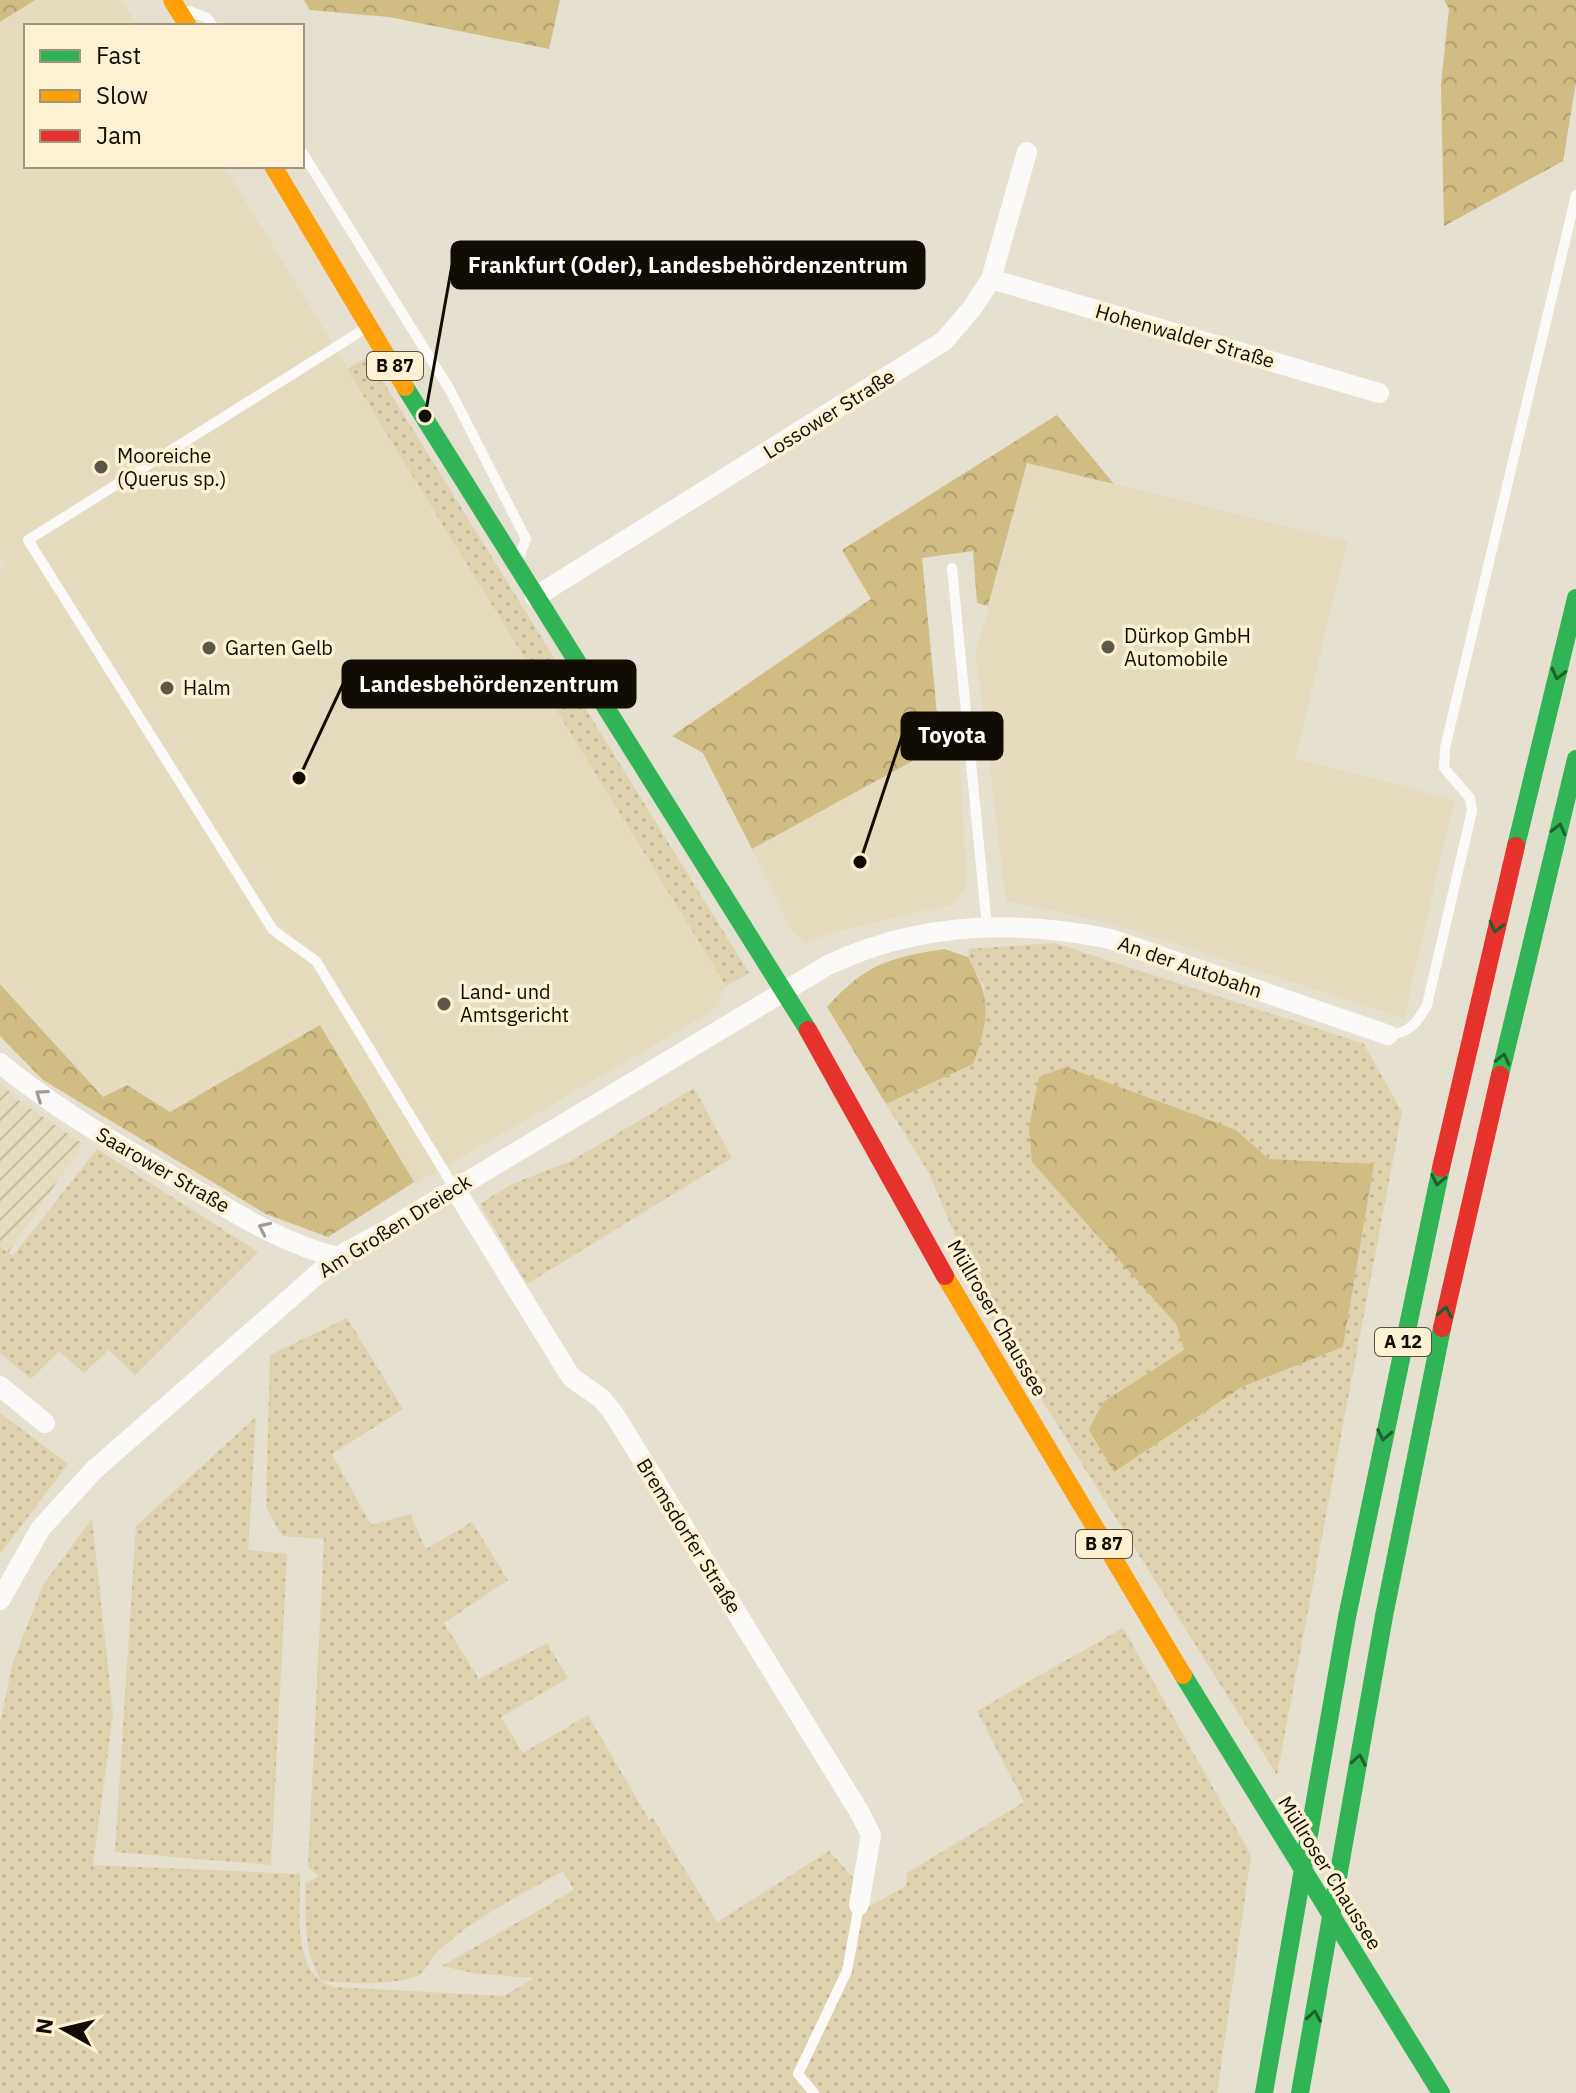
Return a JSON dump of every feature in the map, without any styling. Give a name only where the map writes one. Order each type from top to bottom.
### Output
[{"type":"main road","points":[[174,3],[187,24]]},
{"type":"main road","name":"Müllroser Chaussee","points":[[274,168],[515,566],[782,991],[914,1214],[950,1286],[1258,1801],[1441,2093]]},
{"type":"main road","name":"A 12","points":[[1264,2093],[1347,1616],[1403,1340],[1462,1069],[1576,598]]},
{"type":"main road","name":"A 12","points":[[1300,2093],[1384,1616],[1454,1269],[1576,759]]},
{"type":"street","name":"Lossower Straße","points":[[535,597],[931,350],[957,327],[991,279],[1027,152]]},
{"type":"street","name":"Hohenwalder Straße","points":[[991,279],[1379,393]]},
{"type":"street","name":"An der Autobahn","points":[[782,991],[869,946],[899,938],[987,927],[1027,926],[1110,939],[1388,1035]]},
{"type":"street","name":"Am Großen Dreieck","points":[[0,1600],[41,1528],[94,1470],[337,1257],[782,991]]},
{"type":"street","name":"Saarower Straße","points":[[0,1063],[34,1092],[98,1133],[251,1222],[337,1257]]},
{"type":"street","name":"Bremsdorfer Straße","points":[[455,1189],[571,1377],[602,1399],[614,1414],[838,1773],[871,1835],[859,1905]]},
{"type":"street","points":[[0,1386],[45,1423]]},
{"type":"lane","points":[[174,3],[207,18],[212,24]]},
{"type":"lane","points":[[304,155],[450,390],[526,539],[515,566]]},
{"type":"lane","points":[[1388,1035],[1401,1034],[1416,1025],[1427,1005],[1472,811],[1470,798],[1444,768],[1445,748],[1576,195]]},
{"type":"lane","points":[[371,325],[28,540],[273,930],[316,961],[455,1189]]},
{"type":"lane","points":[[952,568],[987,927]]},
{"type":"lane","points":[[814,2093],[798,2074],[847,1971],[859,1905]]},
{"type":"shaded area","points":[[35,0],[122,0],[137,24],[24,24],[24,168],[225,168],[726,986],[714,1010],[415,1184],[320,1025],[170,1112],[127,1085],[103,1097],[0,984],[0,571],[7,566],[0,556],[0,22]]},
{"type":"shaded area","points":[[368,357],[749,973],[726,986],[347,369]]},
{"type":"shaded area","points":[[1027,463],[1348,541],[1295,758],[1454,800],[1404,1018],[1110,923],[1006,901],[976,654]]},
{"type":"shaded area","points":[[958,736],[967,884],[954,904],[829,933],[806,943],[792,932],[752,849]]},
{"type":"shaded area","points":[[1055,943],[1364,1044],[1402,1112],[1277,1775],[988,1314],[929,1173],[886,1104],[973,1064],[984,986],[968,957],[969,949]],"holes":[[[1236,1130],[1269,1159],[1374,1164],[1343,1347],[1242,1387],[1114,1472],[1103,1402],[1184,1350],[1176,1324]]]},
{"type":"shaded area","points":[[0,1082],[18,1100],[83,1144],[8,1253],[0,1247]]},
{"type":"shaded area","points":[[694,1088],[732,1158],[527,1284],[480,1204],[510,1185],[573,1160]]},
{"type":"shaded area","points":[[97,1149],[258,1252],[135,1375],[109,1350],[84,1373],[59,1351],[31,1379],[0,1353],[0,1247],[13,1256]]},
{"type":"shaded area","points":[[347,1318],[403,1409],[332,1454],[371,1525],[410,1514],[426,1549],[472,1522],[508,1580],[444,1623],[479,1679],[547,1643],[568,1678],[501,1717],[523,1753],[588,1715],[649,1820],[653,1818],[717,1922],[829,1851],[856,1881],[864,1909],[906,1886],[907,1873],[1024,1802],[977,1711],[1123,1628],[1251,1855],[1217,2093],[0,2093],[0,1723],[13,1662],[43,1585],[92,1519],[113,1714],[93,1865],[300,1874],[304,1955],[310,1969],[320,1980],[334,1987],[504,1996],[534,1978],[478,1974],[442,1966],[574,1890],[563,1871],[467,1928],[438,1951],[422,1973],[410,1978],[371,1983],[330,1982],[321,1980],[315,1969],[307,1933],[305,1884],[319,1876],[308,1867],[324,1539],[282,1536],[266,1507],[270,1355]]},
{"type":"shaded area","points":[[0,1413],[68,1464],[0,1554]]},
{"type":"shaded area","points":[[256,1417],[248,1550],[287,1554],[271,1865],[115,1852],[136,1526]]},
{"type":"green space","points":[[0,0],[35,0],[0,22]]},
{"type":"green space","points":[[304,0],[560,0],[549,49],[389,17],[310,10]]},
{"type":"green space","points":[[1444,0],[1576,0],[1576,82],[1563,161],[1444,226],[1441,85],[1449,9]]},
{"type":"green space","points":[[1057,415],[1114,484],[1027,463],[988,606],[977,603],[973,551],[922,558],[940,746],[752,849],[703,753],[672,736],[871,599],[842,550]]},
{"type":"green space","points":[[944,949],[968,957],[981,986],[985,1022],[973,1064],[886,1104],[827,1007],[854,981],[879,965]]},
{"type":"green space","points":[[0,984],[103,1097],[127,1085],[170,1112],[320,1025],[414,1182],[328,1237],[266,1214],[43,1080],[0,1036]]},
{"type":"green space","points":[[1066,1067],[1236,1130],[1269,1159],[1374,1164],[1343,1347],[1242,1387],[1114,1472],[1089,1430],[1103,1402],[1184,1350],[1176,1324],[1032,1162],[1029,1128],[1039,1077]]},
{"type":"traffic: fast","points":[[405,387],[808,1030]]},
{"type":"traffic: fast","points":[[1516,846],[1576,598]]},
{"type":"traffic: fast","points":[[1500,1075],[1576,759]]},
{"type":"traffic: fast","points":[[1264,2093],[1347,1617],[1441,1168]]},
{"type":"traffic: fast","points":[[1300,2093],[1384,1616],[1442,1328]]},
{"type":"traffic: fast","points":[[1183,1675],[1441,2093]]},
{"type":"traffic: slow","points":[[172,0],[187,24]]},
{"type":"traffic: slow","points":[[274,168],[405,387]]},
{"type":"traffic: slow","points":[[945,1276],[1183,1675]]},
{"type":"traffic: jam","points":[[1441,1168],[1516,846]]},
{"type":"traffic: jam","points":[[808,1030],[945,1276]]},
{"type":"traffic: jam","points":[[1442,1328],[1500,1075]]},
{"type":"place","name":"Frankfurt (Oder), Landesbehördenzentrum","points":[[425,416]]},
{"type":"place","name":"Mooreiche (Querus sp.)","points":[[101,467]]},
{"type":"place","name":"Dürkop GmbH Automobile","points":[[1108,647]]},
{"type":"place","name":"Garten Gelb","points":[[209,648]]},
{"type":"place","name":"Halm","points":[[167,688]]},
{"type":"place","name":"Landesbehördenzentrum","points":[[299,778]]},
{"type":"place","name":"Toyota","points":[[860,862]]},
{"type":"place","name":"Land- und Amtsgericht","points":[[444,1004]]}]
